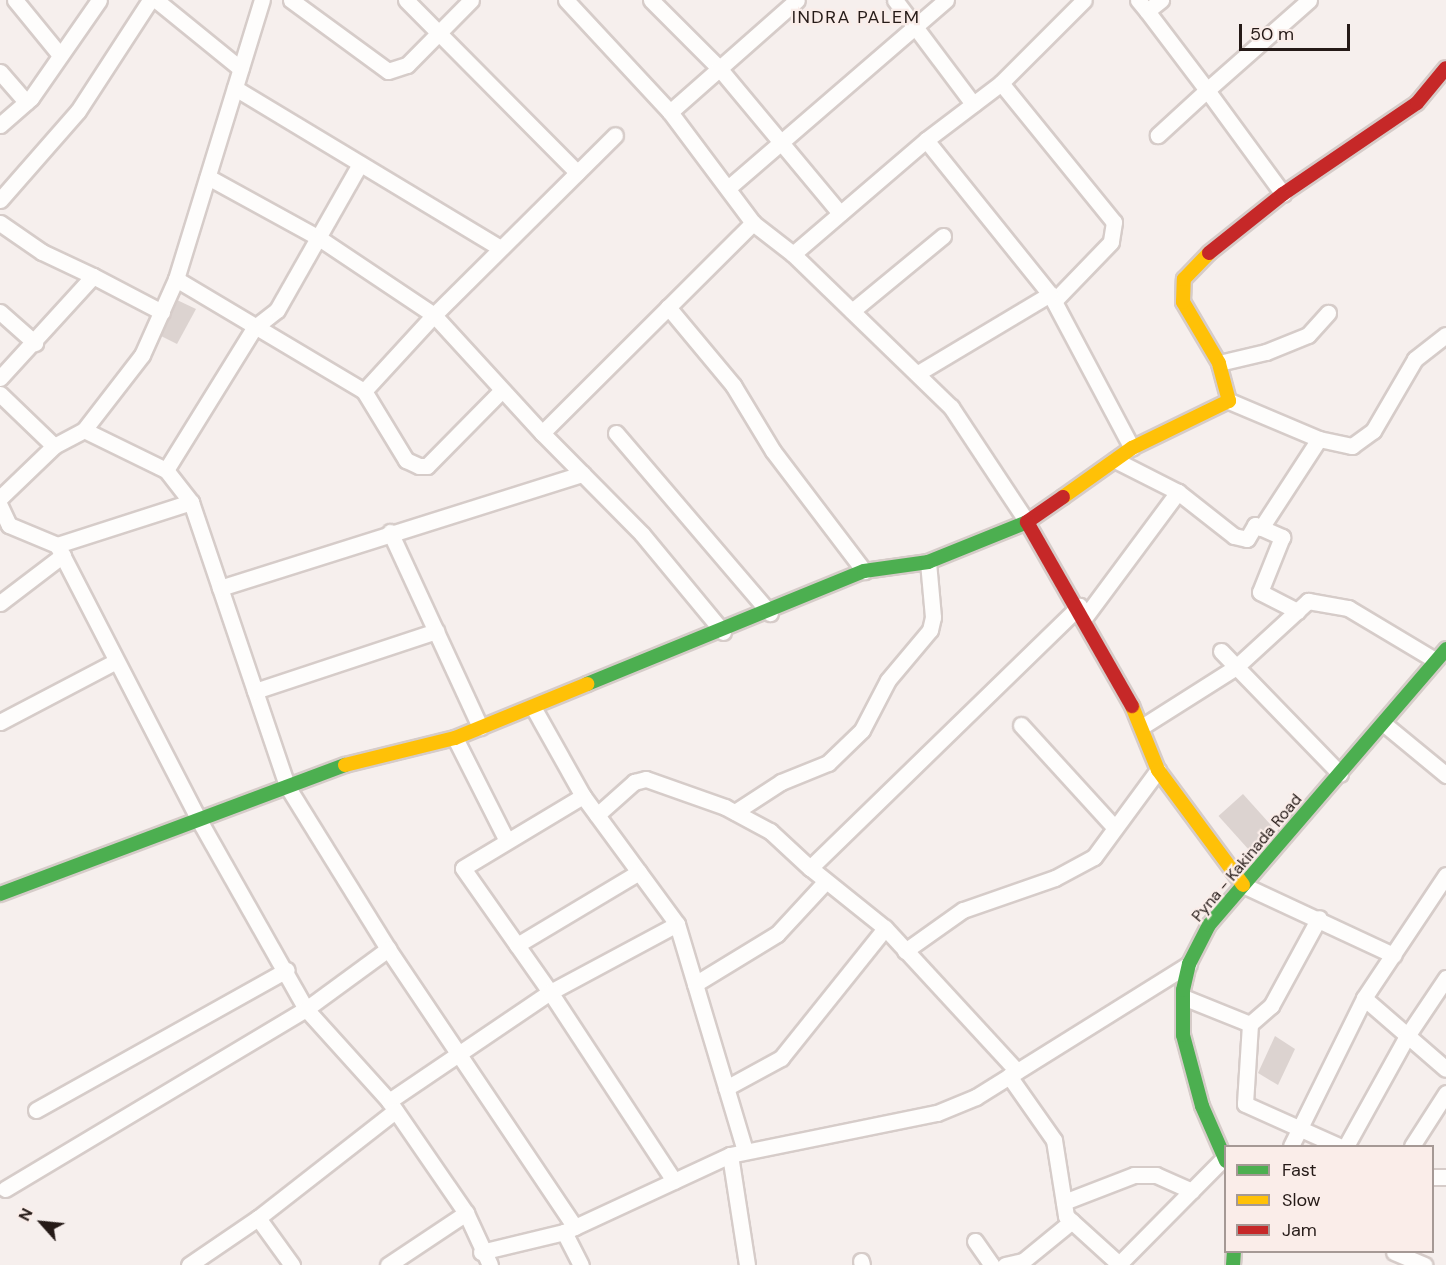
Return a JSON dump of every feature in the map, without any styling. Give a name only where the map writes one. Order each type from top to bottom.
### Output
[{"type":"street","points":[[15,0],[60,55]]},
{"type":"street","points":[[0,125],[26,102],[99,0]]},
{"type":"street","points":[[0,200],[78,111],[150,0]]},
{"type":"street","points":[[156,0],[241,69]]},
{"type":"street","points":[[0,498],[54,446],[84,430],[142,355],[176,279],[262,0]]},
{"type":"street","points":[[291,0],[388,71],[407,65],[440,35],[471,0]]},
{"type":"street","points":[[406,0],[577,172]]},
{"type":"street","points":[[566,0],[669,112],[753,223],[792,254],[951,407],[1027,522],[1082,612],[1143,726],[1158,771],[1243,885],[1319,918],[1393,955]]},
{"type":"street","points":[[651,0],[719,68],[778,144],[840,213]]},
{"type":"street","points":[[669,112],[796,0]]},
{"type":"street","points":[[895,0],[973,104]]},
{"type":"street","points":[[728,188],[946,0]]},
{"type":"street","points":[[792,254],[926,140],[1001,83],[1084,0]]},
{"type":"street","points":[[1161,0],[1142,6],[1283,194]]},
{"type":"street","points":[[1158,135],[1309,0]]},
{"type":"street","points":[[1229,401],[1219,363],[1183,302],[1184,279],[1194,266],[1283,194],[1417,103],[1446,68]]},
{"type":"street","points":[[0,72],[26,102]]},
{"type":"street","points":[[918,373],[1052,297],[1111,242],[1114,222],[1001,83]]},
{"type":"street","points":[[235,88],[499,247]]},
{"type":"street","points":[[364,391],[499,247],[615,135]]},
{"type":"street","points":[[926,140],[1052,297],[1132,448]]},
{"type":"street","points":[[166,470],[254,328],[277,310],[360,164]]},
{"type":"street","points":[[208,177],[319,238],[434,315],[500,392],[642,534],[723,633]]},
{"type":"street","points":[[0,223],[42,252],[162,312]]},
{"type":"street","points":[[542,433],[753,223]]},
{"type":"street","points":[[852,311],[943,236]]},
{"type":"street","points":[[0,378],[35,343],[93,276]]},
{"type":"street","points":[[176,279],[254,328],[364,391],[406,460],[419,466],[427,466],[500,392]]},
{"type":"street","points":[[668,307],[734,385],[773,451],[864,571]]},
{"type":"street","points":[[0,312],[35,343]]},
{"type":"street","points":[[1219,363],[1266,352],[1308,334],[1328,313]]},
{"type":"street","points":[[0,894],[360,759],[455,738],[723,633],[864,571],[928,562],[1027,522],[1132,448],[1229,401],[1319,439],[1352,446],[1373,431],[1415,359],[1446,335]]},
{"type":"street","points":[[0,394],[54,446]]},
{"type":"street","points":[[84,430],[166,470],[191,502],[287,786],[388,949],[461,1052],[570,1230],[581,1265]]},
{"type":"street","points":[[616,433],[770,613]]},
{"type":"street","points":[[1261,528],[1319,439]]},
{"type":"street","points":[[1115,460],[1178,492],[1234,536],[1247,539],[1255,525],[1282,537],[1260,592],[1297,611]]},
{"type":"street","points":[[220,588],[390,532],[582,474]]},
{"type":"street","points":[[810,868],[1082,612],[1178,492]]},
{"type":"street","points":[[0,603],[60,550],[191,502]]},
{"type":"street","points":[[0,506],[5,529],[60,550],[200,820],[306,1009],[392,1106],[466,1213],[486,1258],[570,1230],[738,1153],[937,1113],[1013,1073],[1189,964]]},
{"type":"street","points":[[390,532],[480,727]]},
{"type":"street","points":[[735,812],[781,782],[828,763],[862,730],[888,680],[930,630],[933,617],[928,562]]},
{"type":"street","points":[[1143,726],[1236,667],[1308,601],[1348,608],[1435,660]]},
{"type":"street","points":[[255,691],[436,631]]},
{"type":"street","name":"Pyna - Kakinada Road","points":[[1224,1158],[1202,1106],[1183,1035],[1183,997],[1189,964],[1209,925],[1446,649]]},
{"type":"street","points":[[1221,651],[1340,774]]},
{"type":"street","points":[[0,722],[116,661]]},
{"type":"street","points":[[533,707],[583,796],[677,924],[726,1088],[738,1153],[747,1265]]},
{"type":"street","points":[[1383,723],[1446,775]]},
{"type":"street","points":[[1021,724],[1115,828]]},
{"type":"street","points":[[455,738],[507,841]]},
{"type":"street","points":[[905,951],[963,910],[1055,878],[1087,861],[1158,771]]},
{"type":"street","points":[[597,815],[634,782],[646,779],[735,812],[770,831],[810,868],[885,928],[1013,1073],[1054,1140],[1066,1216],[1118,1264],[1224,1161]]},
{"type":"street","points":[[583,796],[463,868],[550,992],[674,1181]]},
{"type":"street","points":[[517,945],[639,872]]},
{"type":"street","points":[[1291,1145],[1364,998],[1446,875]]},
{"type":"street","points":[[695,984],[777,934],[826,881]]},
{"type":"street","points":[[1319,918],[1271,1006],[1250,1024],[1245,1104],[1337,1145]]},
{"type":"street","points":[[189,1265],[258,1218],[392,1106],[461,1052],[550,992],[677,924]]},
{"type":"street","points":[[726,1088],[781,1058],[885,928]]},
{"type":"street","points":[[5,1189],[306,1009],[388,949]]},
{"type":"street","points":[[36,1110],[286,970]]},
{"type":"street","points":[[1347,1145],[1407,1036],[1446,978]]},
{"type":"street","points":[[1183,997],[1250,1024]]},
{"type":"street","points":[[1364,998],[1446,1069]]},
{"type":"street","points":[[1413,1145],[1446,1093]]},
{"type":"street","points":[[1064,1202],[1134,1175],[1156,1175],[1192,1191]]},
{"type":"street","points":[[388,1265],[466,1213]]},
{"type":"street","points":[[258,1218],[292,1265]]},
{"type":"street","points":[[1005,1265],[1023,1261],[1072,1221]]},
{"type":"street","points":[[975,1241],[992,1265]]},
{"type":"street","points":[[1398,1253],[1424,1265]]},
{"type":"building","points":[[177,300],[196,309],[177,344],[161,336]]},
{"type":"building","points":[[1243,794],[1274,828],[1249,850],[1218,816]]},
{"type":"building","points":[[1275,1036],[1295,1049],[1278,1085],[1258,1073]]},
{"type":"traffic: fast","points":[[587,684],[864,571],[928,562],[1027,522]]},
{"type":"traffic: fast","points":[[1224,1156],[1202,1106],[1183,1035],[1183,990],[1189,964],[1209,925],[1446,649]]},
{"type":"traffic: fast","points":[[0,894],[345,765]]},
{"type":"traffic: fast","points":[[1233,1265],[1234,1253]]},
{"type":"traffic: slow","points":[[1063,497],[1132,448],[1229,401],[1219,363],[1183,302],[1184,279],[1209,253]]},
{"type":"traffic: slow","points":[[345,765],[455,738],[587,684]]},
{"type":"traffic: slow","points":[[1132,706],[1158,770],[1243,885]]},
{"type":"traffic: jam","points":[[1209,253],[1283,194],[1417,103],[1446,68]]},
{"type":"traffic: jam","points":[[1063,497],[1027,522],[1132,706]]},
{"type":"district","name":"INDRA PALEM","points":[[856,17]]}]
